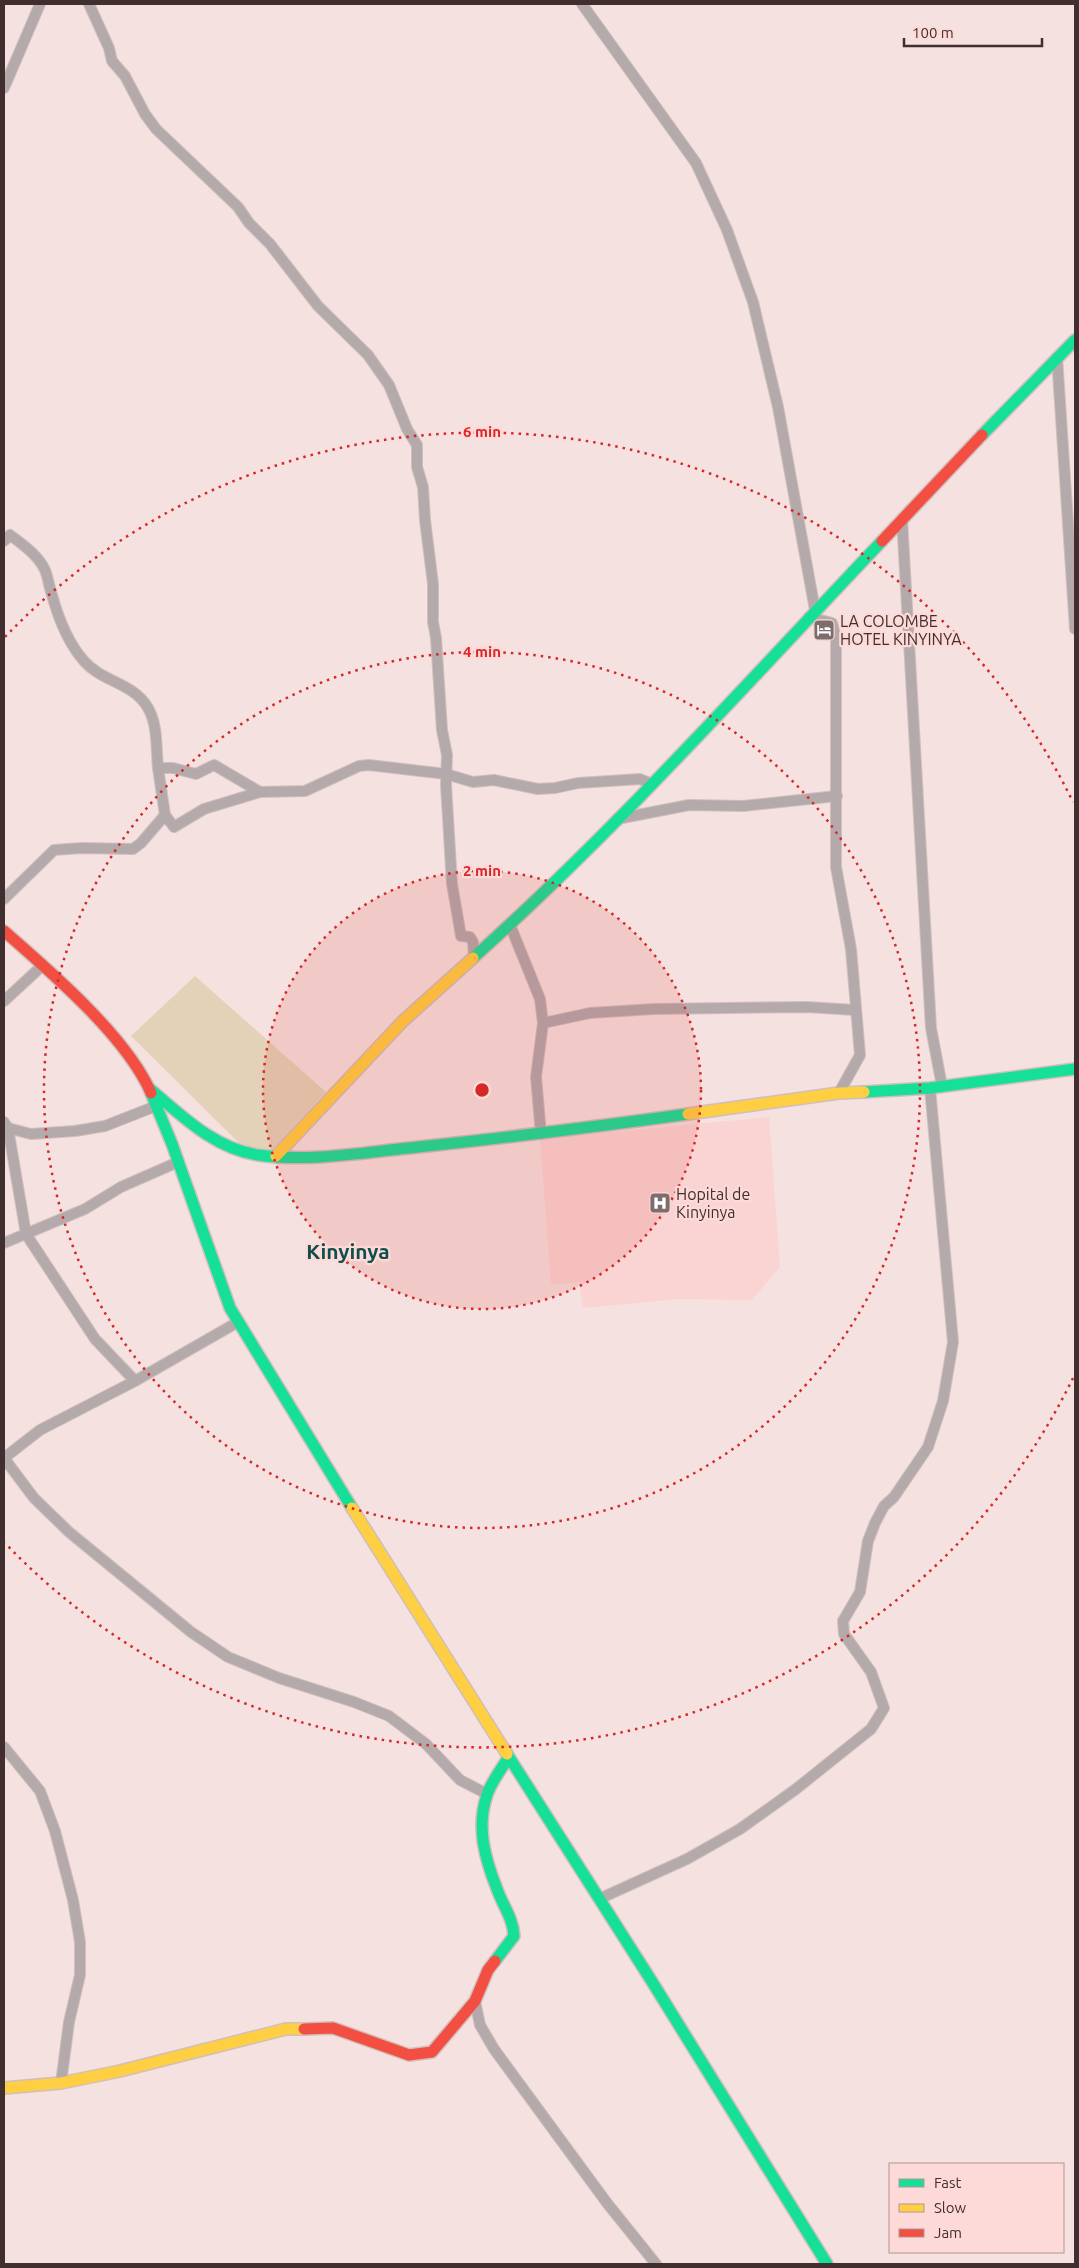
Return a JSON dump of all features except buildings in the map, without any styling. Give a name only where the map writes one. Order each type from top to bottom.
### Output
[{"type":"main road","points":[[276,1156],[403,1021],[510,925],[618,819],[812,613],[1075,340]]},
{"type":"main road","points":[[4,931],[43,965],[111,1034],[150,1089],[181,1116],[208,1136],[245,1152],[276,1156],[317,1157],[541,1134],[839,1093],[930,1088],[1075,1069]]},
{"type":"main road","points":[[150,1089],[178,1162],[215,1270],[230,1308],[238,1322],[328,1471],[827,2264]]},
{"type":"main road","points":[[4,2088],[61,2083],[120,2071],[272,2031],[309,2027],[333,2028],[409,2055],[424,2054],[437,2047],[475,2001],[488,1970],[511,1941],[514,1932],[513,1922],[497,1890],[484,1844],[481,1823],[487,1794],[508,1758]]},
{"type":"street","points":[[4,88],[40,4]]},
{"type":"street","points":[[89,4],[109,48],[112,61],[125,76],[145,114],[156,129],[238,207],[249,223],[270,244],[318,306],[368,355],[389,385],[407,429],[417,445],[417,467],[423,487],[425,520],[434,584],[433,622],[441,690],[442,730],[447,755],[446,774],[452,884],[461,936],[470,938],[473,942],[474,957]]},
{"type":"street","points":[[582,4],[696,163],[727,230],[753,302],[778,407],[812,613],[832,623],[835,628],[836,868],[851,949],[860,1055],[839,1093]]},
{"type":"street","points":[[1057,357],[1075,629]]},
{"type":"street","points":[[902,519],[931,1028],[942,1086]]},
{"type":"street","points":[[4,541],[10,535],[36,556],[45,570],[52,598],[64,625],[74,647],[84,662],[97,673],[136,693],[148,707],[154,723],[164,814],[174,827],[204,809],[260,792],[305,791],[359,766],[369,765],[446,774],[473,782],[494,780],[538,789],[555,788],[578,783],[640,779],[652,784]]},
{"type":"street","points":[[158,768],[173,768],[196,774],[214,765],[260,792]]},
{"type":"street","points":[[618,819],[690,805],[743,806],[837,796]]},
{"type":"street","points":[[4,899],[54,850],[82,848],[133,849],[141,843],[164,814]]},
{"type":"street","points":[[510,925],[540,999],[543,1023],[536,1077],[541,1134]]},
{"type":"street","points":[[4,1001],[43,965]]},
{"type":"street","points":[[543,1023],[590,1014],[653,1009],[807,1007],[855,1010]]},
{"type":"street","points":[[599,1899],[687,1859],[740,1830],[796,1789],[871,1728],[884,1708],[871,1672],[844,1634],[843,1621],[860,1592],[871,1531],[884,1506],[894,1497],[928,1447],[944,1402],[953,1342],[930,1088]]},
{"type":"street","points":[[6,1125],[31,1134],[75,1131],[105,1126],[156,1106]]},
{"type":"street","points":[[6,1125],[26,1234],[95,1339],[136,1381]]},
{"type":"street","points":[[4,1243],[85,1208],[121,1187],[178,1162]]},
{"type":"street","points":[[238,1322],[136,1381],[40,1430],[4,1458],[34,1498],[69,1532],[191,1632],[228,1656],[278,1678],[354,1702],[389,1716],[426,1744],[460,1780],[487,1794]]},
{"type":"street","points":[[4,1747],[40,1791],[55,1831],[73,1900],[80,1942],[80,1975],[69,2022],[61,2083]]},
{"type":"street","points":[[475,2001],[480,2025],[494,2048],[607,2203],[656,2264]]},
{"type":"shaded area","points":[[195,976],[326,1092],[272,1150],[245,1149],[131,1036]]},
{"type":"shaded area","name":"Hopital de Kinyinya","points":[[769,1117],[780,1267],[752,1300],[679,1299],[583,1308],[579,1282],[551,1285],[540,1139]]},
{"type":"traffic: fast","points":[[982,435],[1075,340]]},
{"type":"traffic: fast","points":[[473,958],[527,909],[631,806],[882,541]]},
{"type":"traffic: fast","points":[[864,1092],[930,1088],[1075,1069]]},
{"type":"traffic: fast","points":[[150,1089],[200,1130],[227,1146],[242,1152],[258,1155],[296,1158],[353,1154],[688,1114]]},
{"type":"traffic: fast","points":[[151,1093],[172,1144],[230,1308],[352,1508]]},
{"type":"traffic: fast","points":[[507,1754],[651,1980],[827,2264]]},
{"type":"traffic: fast","points":[[495,1961],[514,1936],[512,1923],[499,1895],[486,1855],[483,1843],[482,1819],[489,1790],[508,1758]]},
{"type":"traffic: slow","points":[[276,1156],[403,1021],[473,958]]},
{"type":"traffic: slow","points":[[688,1114],[839,1093],[864,1092]]},
{"type":"traffic: slow","points":[[352,1508],[507,1754]]},
{"type":"traffic: slow","points":[[4,2088],[61,2083],[120,2071],[286,2029],[304,2029]]},
{"type":"traffic: jam","points":[[882,541],[982,435]]},
{"type":"traffic: jam","points":[[4,931],[65,986],[106,1028],[125,1050],[151,1093]]},
{"type":"traffic: jam","points":[[304,2029],[333,2028],[409,2055],[432,2052],[475,2001],[488,1970],[495,1961]]},
{"type":"place","name":"LA COLOMBE HOTEL KINYINYA","points":[[824,630]]},
{"type":"place","name":"Hopital de Kinyinya","points":[[660,1203]]},
{"type":"district","name":"Kinyinya","points":[[348,1252]]}]
